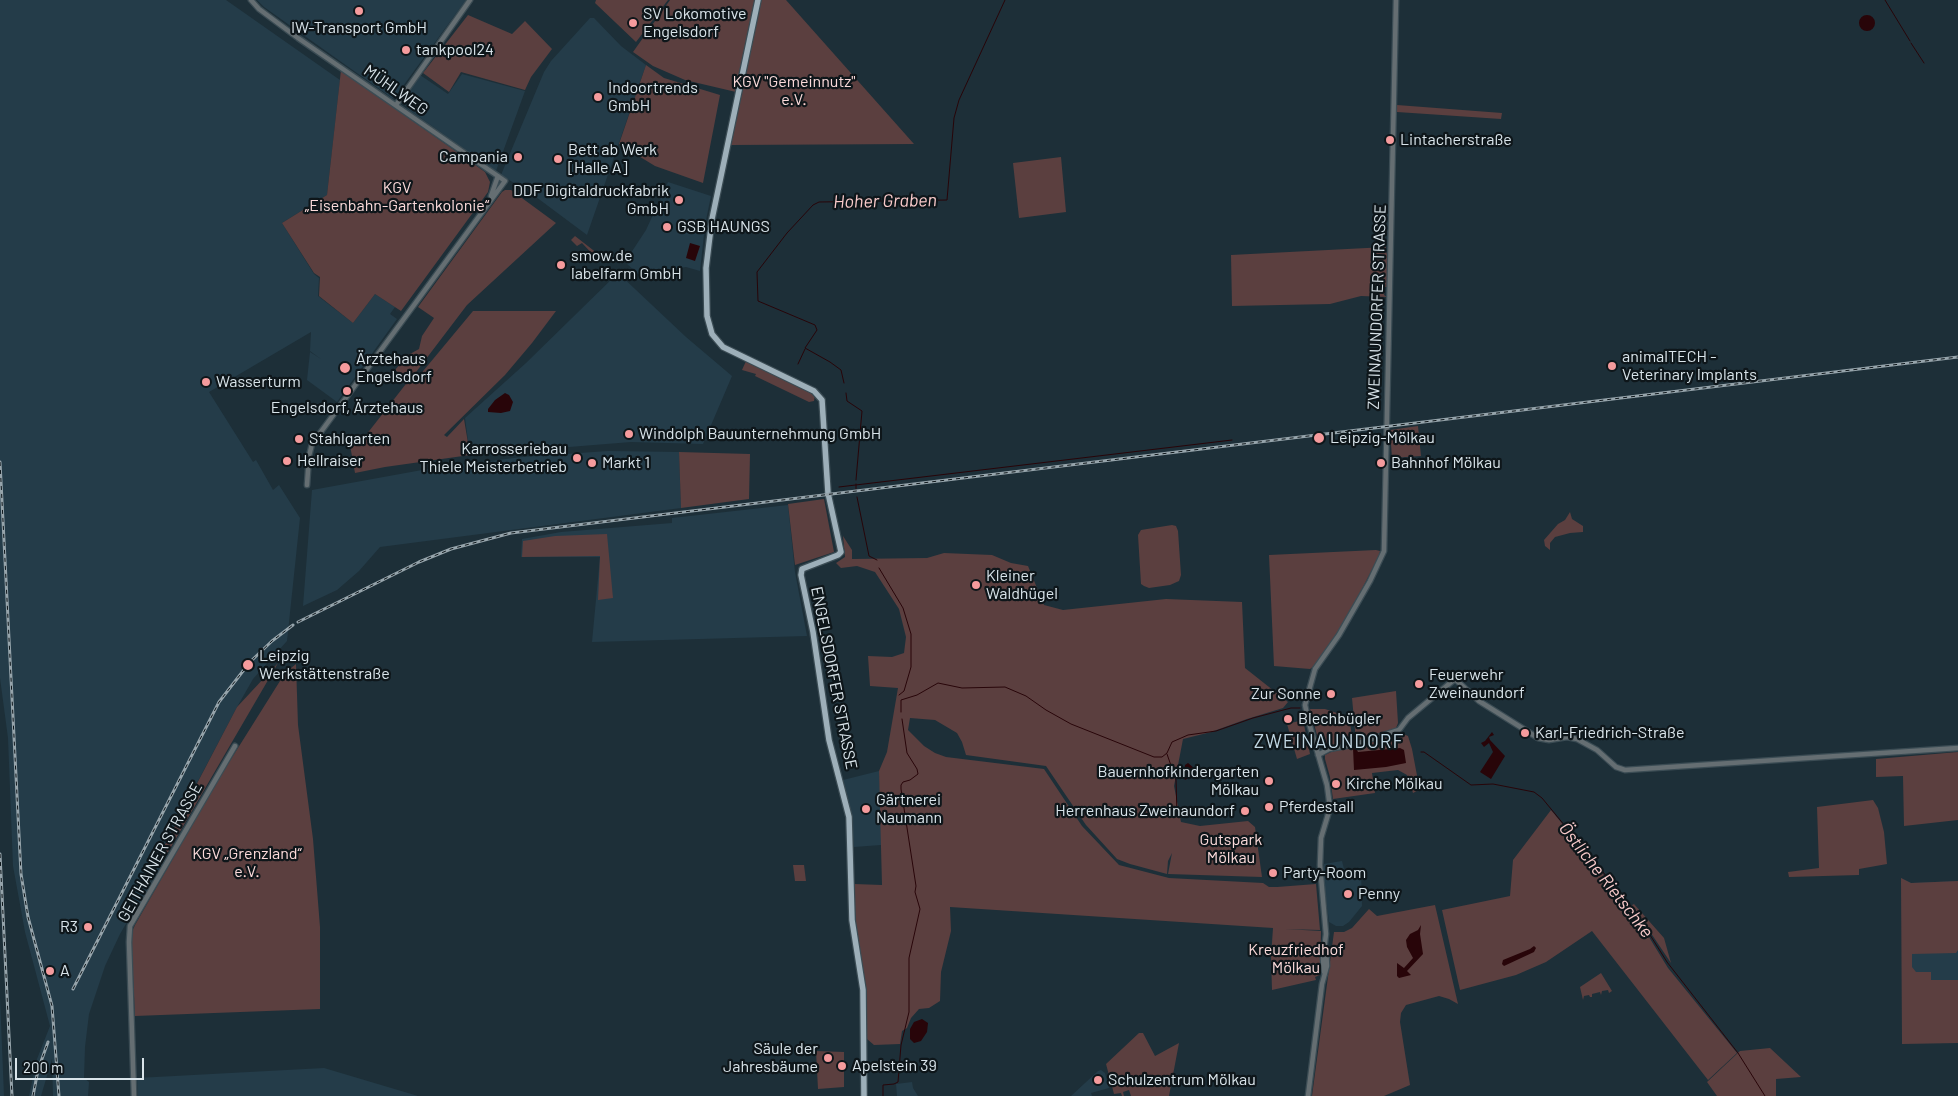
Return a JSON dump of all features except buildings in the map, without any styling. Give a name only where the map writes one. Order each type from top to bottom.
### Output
[{"type":"main road","name":"ENGELSDORFER STRASSE","points":[[758,0],[712,219],[706,268],[707,316],[712,334],[724,347],[814,391],[822,400],[828,493],[841,552],[802,570],[801,575],[813,632],[829,740],[849,817],[852,920],[863,990],[864,1096]]},
{"type":"street","name":"MÜHLWEG","points":[[251,0],[259,9],[274,20],[505,181],[486,206]]},
{"type":"street","points":[[396,105],[470,0]]},
{"type":"street","name":"ZWEINAUNDORFER STRASSE","points":[[1308,1096],[1326,949],[1320,868],[1321,838],[1330,808],[1327,785],[1305,705],[1312,676],[1317,666],[1339,636],[1362,596],[1384,551],[1396,0]]},
{"type":"street","points":[[307,485],[312,444],[486,206],[498,176]]},
{"type":"street","points":[[1318,755],[1328,749],[1394,733],[1402,727],[1408,718],[1455,679],[1480,701],[1538,738],[1549,740],[1577,739],[1597,750],[1616,767],[1625,770],[1958,748]]},
{"type":"street","name":"GEITHAINER STRASSE","points":[[134,1096],[130,926],[235,746]]},
{"type":"shaded area","points":[[0,0],[226,0],[340,80],[327,195],[282,223],[314,274],[319,278],[318,296],[353,323],[375,294],[395,307],[390,314],[397,319],[337,402],[307,380],[310,352],[321,359],[310,351],[311,332],[209,392],[253,462],[256,460],[273,490],[279,485],[300,518],[287,641],[253,679],[237,707],[157,859],[160,866],[120,934],[105,966],[89,1014],[84,1078],[89,1082],[88,1096],[53,1096],[52,1059],[41,1096],[29,1096],[37,1059],[50,1026],[25,932],[13,866],[8,738],[0,678]]},
{"type":"shaded area","points":[[257,0],[466,0],[395,97],[392,98],[264,7]]},
{"type":"shaded area","points":[[1867,15],[1875,23],[1867,31],[1859,23]]},
{"type":"shaded area","points":[[590,18],[594,18],[621,46],[646,65],[587,235],[532,194],[501,175],[544,72],[551,61]]},
{"type":"shaded area","points":[[462,74],[525,91],[496,171],[409,110],[405,105],[406,95],[420,75],[448,94]]},
{"type":"shaded area","points":[[668,182],[711,196],[705,225],[700,271],[686,267],[638,274],[625,262],[646,230]]},
{"type":"shaded area","points":[[690,243],[700,246],[695,261],[686,258]]},
{"type":"shaded area","points":[[618,273],[686,337],[732,376],[703,444],[631,442],[470,455],[465,418],[526,363]]},
{"type":"shaded area","points":[[505,393],[509,395],[513,402],[510,411],[501,413],[488,412],[488,409],[495,400]]},
{"type":"shaded area","points":[[608,451],[679,452],[681,508],[380,547],[359,571],[337,590],[303,606],[312,490],[433,468],[522,457]]},
{"type":"shaded area","points":[[788,505],[795,572],[807,636],[592,642],[600,557],[521,557],[522,539],[561,532],[672,523],[672,518]]},
{"type":"shaded area","points":[[1492,732],[1494,735],[1489,737],[1490,740],[1505,756],[1491,779],[1480,772],[1493,752],[1489,743],[1484,747],[1481,743]]},
{"type":"shaded area","points":[[1353,748],[1356,748],[1358,752],[1400,748],[1404,750],[1406,763],[1354,770]]},
{"type":"shaded area","points":[[1188,763],[1194,768],[1192,776],[1185,780],[1185,765]]},
{"type":"shaded area","name":"Gärtnerei Naumann","points":[[879,771],[881,845],[854,847],[851,815],[843,780]]},
{"type":"shaded area","points":[[1342,861],[1344,869],[1350,868],[1350,872],[1361,871],[1362,906],[1349,922],[1343,926],[1336,926],[1329,922],[1323,874],[1324,864]]},
{"type":"shaded area","points":[[1901,878],[1911,883],[1958,881],[1958,980],[1903,980]]},
{"type":"shaded area","points":[[1421,925],[1420,934],[1423,954],[1407,971],[1411,975],[1399,978],[1397,976],[1397,963],[1404,968],[1413,958],[1407,947],[1406,940]]},
{"type":"shaded area","points":[[1534,946],[1536,948],[1534,952],[1504,966],[1502,964],[1503,960]]},
{"type":"shaded area","points":[[0,997],[4,1096],[0,1096]]},
{"type":"shaded area","points":[[922,1019],[928,1023],[927,1032],[921,1041],[914,1043],[910,1039],[910,1029],[914,1022]]},
{"type":"shaded area","points":[[324,1068],[418,1096],[138,1096],[137,1078]]},
{"type":"shaded area","name":"Schulzentrum Mölkau","points":[[1101,1070],[1105,1073],[1109,1088],[1091,1093],[1092,1096],[1071,1096],[1098,1071]]},
{"type":"shaded area","points":[[912,1082],[918,1096],[897,1096],[896,1084]]},
{"type":"green space","name":"SV Lokomotive Engelsdorf","points":[[596,0],[668,0],[636,42],[595,3]]},
{"type":"green space","name":"KGV \"Gemeinnutz\" e.V.","points":[[670,0],[786,0],[914,144],[729,145],[740,91],[736,90],[736,92],[685,80],[653,66],[633,52]]},
{"type":"green space","points":[[468,15],[512,34],[525,21],[552,49],[531,77],[525,90],[461,72],[449,92],[423,73]]},
{"type":"green space","points":[[646,65],[664,78],[720,95],[703,183],[655,166],[619,144]]},
{"type":"green space","name":"KGV „Eisenbahn-Gartenkolonie“","points":[[341,70],[485,172],[490,182],[488,192],[401,311],[375,294],[353,323],[319,296],[320,277],[314,273],[282,223],[327,195]]},
{"type":"green space","points":[[1397,105],[1502,113],[1501,119],[1397,112]]},
{"type":"green space","points":[[1061,157],[1066,212],[1019,218],[1013,163]]},
{"type":"green space","points":[[505,190],[511,190],[556,223],[467,305],[410,380],[414,382],[473,311],[556,311],[505,375],[444,435],[447,437],[464,419],[470,455],[355,473],[348,434],[359,444],[409,380],[395,370],[408,355],[419,349],[422,336],[434,318],[418,307]]},
{"type":"green space","points":[[575,236],[602,257],[598,260],[582,243],[577,246],[571,240]]},
{"type":"green space","points":[[1386,247],[1388,256],[1388,287],[1385,287],[1384,295],[1387,297],[1361,296],[1330,304],[1232,306],[1231,255]]},
{"type":"green space","points":[[746,361],[812,393],[815,395],[814,401],[809,402],[755,376],[756,374],[742,370]]},
{"type":"green space","points":[[1418,426],[1421,456],[1392,458],[1390,430]]},
{"type":"green space","points":[[679,452],[750,454],[749,499],[681,508]]},
{"type":"green space","points":[[824,499],[834,552],[795,565],[788,504]]},
{"type":"green space","points":[[1570,512],[1572,519],[1583,526],[1583,532],[1555,537],[1550,543],[1550,550],[1545,546],[1544,540],[1558,524],[1565,520]]},
{"type":"green space","points":[[1176,526],[1178,531],[1181,575],[1179,581],[1170,585],[1149,588],[1144,586],[1141,584],[1138,535],[1141,530]]},
{"type":"green space","points":[[607,534],[613,598],[598,600],[600,556],[522,557],[523,541],[555,536]]},
{"type":"green space","points":[[843,536],[852,550],[852,559],[927,558],[944,553],[992,555],[1011,563],[1028,566],[1044,605],[1063,610],[1166,599],[1242,602],[1245,668],[1288,702],[1283,708],[1211,732],[1183,739],[1174,786],[1181,822],[1200,826],[1248,821],[1255,827],[1262,877],[1168,874],[1172,853],[1168,861],[1167,874],[1117,859],[1086,825],[1046,766],[966,755],[957,733],[935,720],[910,718],[908,730],[924,746],[946,757],[1044,769],[1082,826],[1119,865],[1169,878],[1263,883],[1269,887],[1316,884],[1320,930],[1285,929],[1321,931],[1320,975],[1315,977],[1316,980],[1272,990],[1271,957],[1273,928],[950,907],[951,931],[941,972],[940,1001],[929,1008],[919,1009],[911,1018],[907,1028],[902,1031],[900,1044],[874,1045],[867,1039],[865,985],[856,937],[854,884],[882,885],[879,771],[887,752],[898,688],[870,686],[868,656],[892,657],[904,653],[906,637],[899,609],[875,572],[857,566],[841,568],[836,563],[845,557]]},
{"type":"green space","points":[[1380,551],[1379,556],[1338,635],[1314,666],[1310,669],[1274,666],[1269,555]]},
{"type":"green space","points":[[278,663],[160,866],[157,860],[237,707]]},
{"type":"green space","name":"KGV „Grenzland“ e.V.","points":[[296,664],[298,725],[313,839],[320,927],[320,1009],[135,1016],[131,934],[135,925],[216,783],[285,673]]},
{"type":"green space","points":[[1396,691],[1398,723],[1396,728],[1356,741],[1352,698]]},
{"type":"green space","points":[[1310,709],[1325,709],[1349,717],[1353,742],[1320,746]]},
{"type":"green space","points":[[1303,720],[1310,754],[1297,759],[1287,724]]},
{"type":"green space","points":[[1401,733],[1408,736],[1412,749],[1419,786],[1417,791],[1413,793],[1407,775],[1398,770],[1372,773],[1375,793],[1333,799],[1325,755]]},
{"type":"green space","points":[[1958,752],[1958,820],[1904,826],[1903,776],[1876,777],[1876,759]]},
{"type":"green space","points":[[1873,800],[1878,808],[1884,832],[1887,864],[1859,869],[1859,875],[1789,877],[1788,872],[1819,868],[1817,807]]},
{"type":"green space","points":[[1551,810],[1633,911],[1668,968],[1737,1053],[1708,1080],[1592,931],[1546,962],[1516,975],[1460,990],[1442,910],[1510,896],[1513,860]]},
{"type":"green space","points":[[793,865],[804,865],[806,881],[795,881]]},
{"type":"green space","points":[[1901,878],[1911,883],[1958,881],[1958,950],[1956,953],[1912,954],[1912,967],[1916,972],[1931,972],[1931,980],[1958,980],[1958,1043],[1902,1044]]},
{"type":"green space","points":[[1634,904],[1664,938],[1671,963],[1632,905]]},
{"type":"green space","points":[[1435,905],[1458,1004],[1439,996],[1406,1005],[1401,1013],[1400,1022],[1410,1085],[1384,1096],[1312,1096],[1334,932],[1344,932],[1352,928],[1369,909],[1377,916]]},
{"type":"green space","points":[[1601,973],[1612,991],[1609,993],[1608,990],[1602,991],[1601,995],[1600,992],[1592,994],[1592,997],[1589,995],[1584,996],[1583,1000],[1580,987]]},
{"type":"green space","points":[[1139,1033],[1143,1033],[1155,1056],[1179,1043],[1169,1096],[1131,1096],[1129,1090],[1123,1092],[1124,1096],[1121,1093],[1114,1094],[1106,1064]]},
{"type":"green space","points":[[1770,1048],[1801,1077],[1776,1079],[1776,1096],[1717,1096],[1707,1082],[1740,1051]]},
{"type":"green space","points":[[816,1051],[844,1052],[844,1087],[818,1089]]},
{"type":"waterway","name":"Hoher Graben","points":[[844,383],[841,370],[805,348],[817,330],[815,325],[758,301],[757,272],[787,233],[813,205],[819,202],[947,200],[954,118],[959,100],[1005,0]]},
{"type":"waterway","name":"Hoher Graben","points":[[1885,0],[1910,41]]},
{"type":"waterway","name":"Hoher Graben","points":[[1911,43],[1924,63]]},
{"type":"waterway","points":[[798,364],[805,349]]},
{"type":"waterway","name":"Hoher Graben","points":[[846,393],[847,401],[862,411],[856,480]]},
{"type":"waterway","points":[[839,487],[1232,440]]},
{"type":"waterway","name":"Hoher Graben","points":[[856,484],[856,489]]},
{"type":"waterway","name":"Hoher Graben","points":[[857,497],[869,556],[877,560]]},
{"type":"waterway","name":"Hoher Graben","points":[[879,568],[903,608],[911,634],[911,667],[904,691],[899,695]]},
{"type":"waterway","name":"Östliche Rietschke","points":[[901,712],[901,700],[917,695],[938,683],[962,688],[1005,687],[1026,696],[1071,724],[1154,757],[1162,757],[1167,753],[1172,742],[1188,735],[1216,731],[1253,718],[1291,708],[1300,708]]},
{"type":"waterway","points":[[883,1096],[883,1085],[898,1082],[901,1045],[909,1012],[909,958],[920,909],[915,892],[916,886],[901,789],[903,782],[910,780],[918,774],[907,753],[902,719]]},
{"type":"waterway","name":"Östliche Rietschke","points":[[1421,752],[1424,752],[1471,785],[1493,784],[1534,792],[1542,798],[1635,911],[1667,962],[1738,1053],[1765,1096]]},
{"type":"waterway","points":[[1167,754],[1176,780],[1177,814]]},
{"type":"railway","points":[[298,622],[419,562],[451,549],[511,533],[1958,357]]},
{"type":"railway","points":[[0,462],[21,874],[28,917],[52,1006],[59,1096]]},
{"type":"railway","points":[[73,989],[219,702],[250,662],[272,641],[293,625]]},
{"type":"railway","points":[[0,854],[12,1096]]},
{"type":"railway","points":[[33,1096],[38,1070],[48,1042]]},
{"type":"place","name":"IW-Transport GmbH","points":[[359,11]]},
{"type":"place","name":"SV Lokomotive Engelsdorf","points":[[633,23]]},
{"type":"place","name":"tankpool24","points":[[406,50]]},
{"type":"place","name":"Indoortrends GmbH","points":[[598,97]]},
{"type":"place","name":"Lintacherstraße","points":[[1390,140]]},
{"type":"place","name":"Campania","points":[[518,157]]},
{"type":"place","name":"Bett ab Werk [Halle A]","points":[[558,159]]},
{"type":"place","name":"DDF Digitaldruckfabrik GmbH","points":[[679,200]]},
{"type":"place","name":"GSB HAUNGS","points":[[667,227]]},
{"type":"place","name":"smow.de labelfarm GmbH","points":[[561,265]]},
{"type":"place","name":"animalTECH - Veterinary Implants","points":[[1612,366]]},
{"type":"place","name":"Ärztehaus Engelsdorf","points":[[345,368]]},
{"type":"place","name":"Wasserturm","points":[[206,382]]},
{"type":"place","name":"Engelsdorf, Ärztehaus","points":[[347,391]]},
{"type":"place","name":"Windolph Bauunternehmung GmbH","points":[[629,434]]},
{"type":"place","name":"Leipzig-Mölkau","points":[[1319,438]]},
{"type":"place","name":"Stahlgarten","points":[[299,439]]},
{"type":"place","name":"Karrosseriebau Thiele Meisterbetrieb","points":[[577,458]]},
{"type":"place","name":"Hellraiser","points":[[287,461]]},
{"type":"place","name":"Markt 1","points":[[592,463]]},
{"type":"place","name":"Bahnhof Mölkau","points":[[1381,463]]},
{"type":"place","name":"Kleiner Waldhügel","points":[[976,585]]},
{"type":"place","name":"Leipzig Werkstättenstraße","points":[[248,665]]},
{"type":"place","name":"Feuerwehr Zweinaundorf","points":[[1419,684]]},
{"type":"place","name":"Zur Sonne","points":[[1331,694]]},
{"type":"place","name":"Blechbügler","points":[[1288,719]]},
{"type":"place","name":"Karl-Friedrich-Straße","points":[[1525,733]]},
{"type":"place","name":"Bauernhofkindergarten Mölkau","points":[[1269,781]]},
{"type":"place","name":"Kirche Mölkau","points":[[1336,784]]},
{"type":"place","name":"Pferdestall","points":[[1269,807]]},
{"type":"place","name":"Gärtnerei Naumann","points":[[866,809]]},
{"type":"place","name":"Herrenhaus Zweinaundorf","points":[[1245,811]]},
{"type":"place","name":"Party-Room","points":[[1273,873]]},
{"type":"place","name":"Penny","points":[[1348,894]]},
{"type":"place","name":"R3","points":[[88,927]]},
{"type":"place","name":"A","points":[[50,971]]},
{"type":"place","name":"Säule der Jahresbäume","points":[[828,1058]]},
{"type":"place","name":"Apelstein 39","points":[[842,1066]]},
{"type":"place","name":"Schulzentrum Mölkau","points":[[1098,1080]]},
{"type":"district","name":"ZWEINAUNDORF","points":[[1329,742]]},
{"type":"park label","name":"Gutspark Mölkau","points":[[1231,849]]},
{"type":"park label","name":"Kreuzfriedhof Mölkau","points":[[1296,959]]}]
